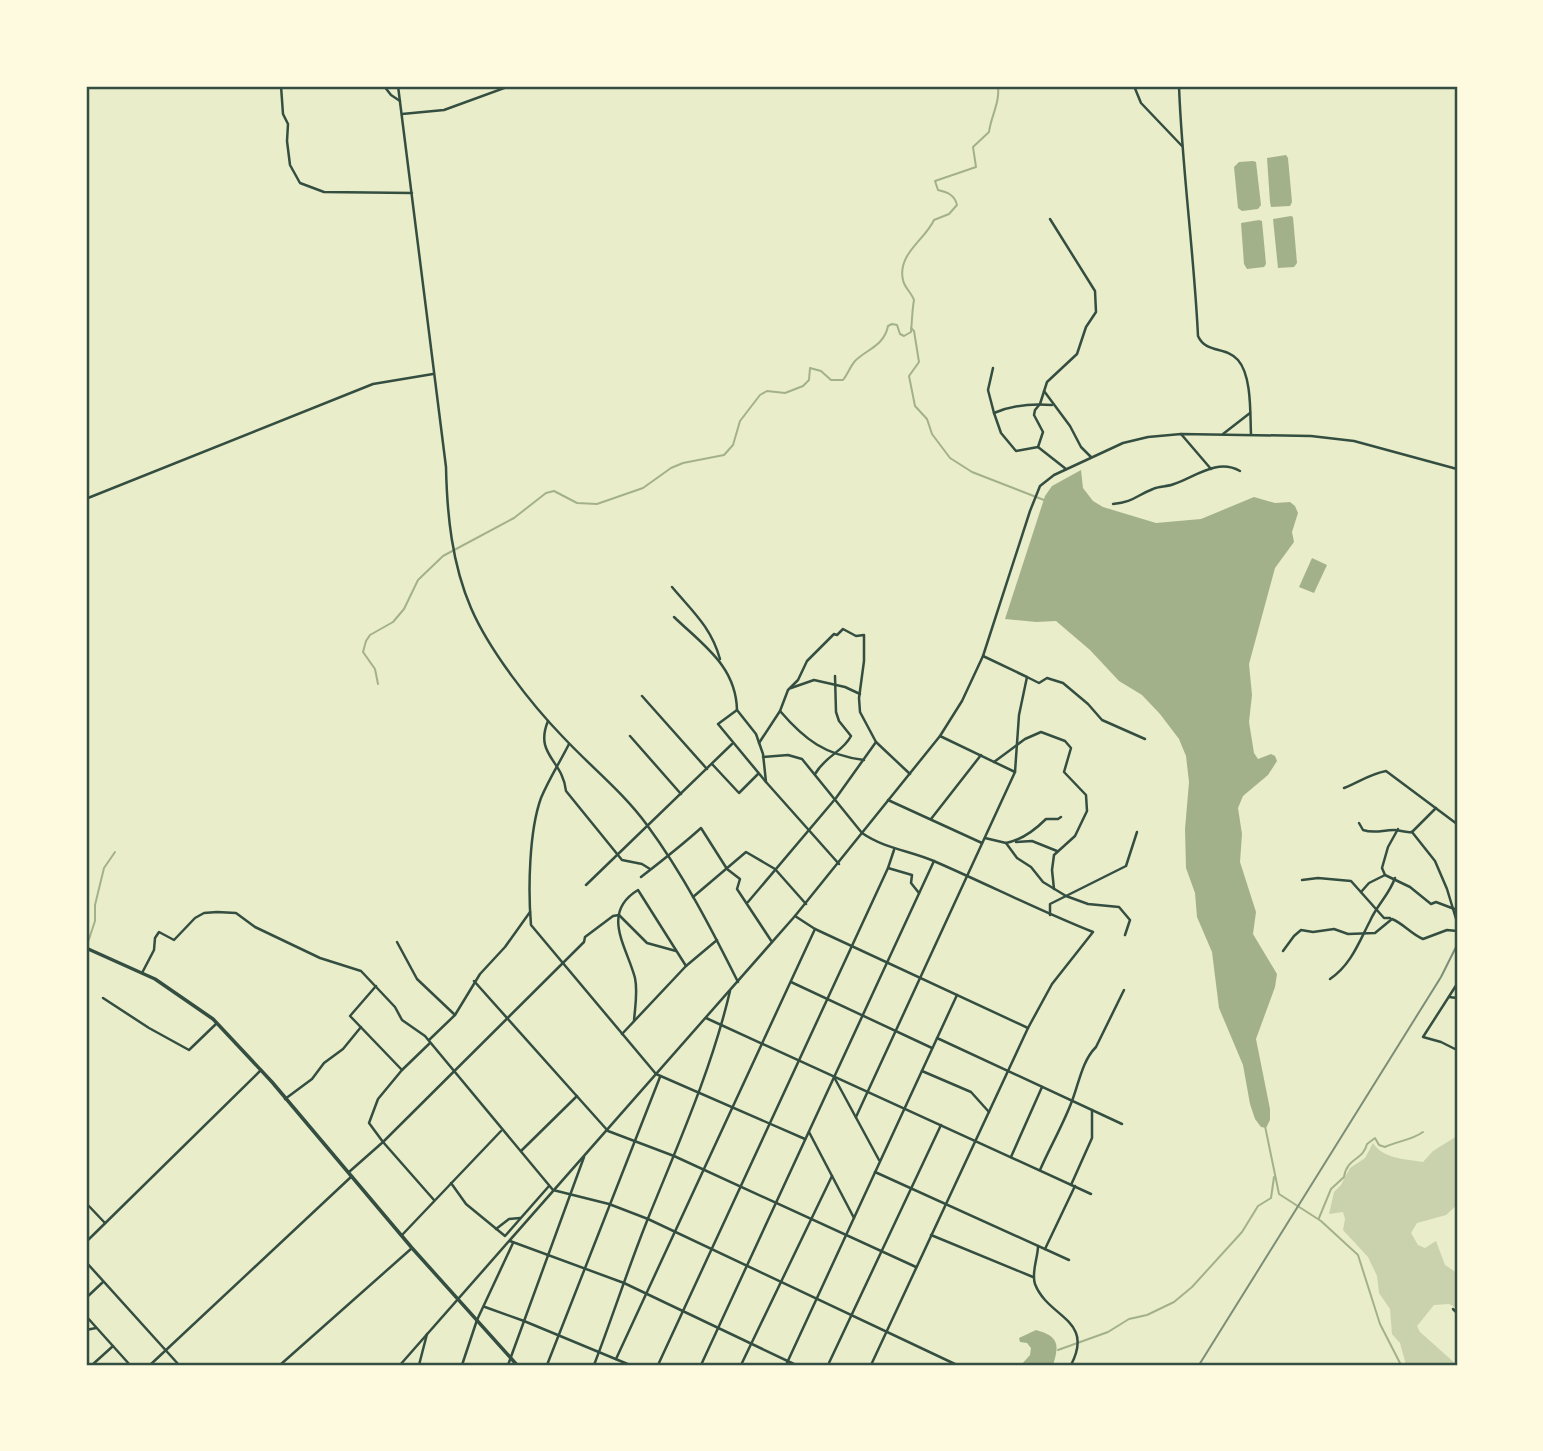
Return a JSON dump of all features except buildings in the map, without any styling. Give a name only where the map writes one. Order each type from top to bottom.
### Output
[{"type":"main road","points":[[88,949],[142,973],[191,1002],[217,1023],[517,1365]]},
{"type":"street","points":[[281,86],[283,114],[288,124],[289,165],[300,183],[324,192],[412,193]]},
{"type":"street","points":[[384,86],[400,101]]},
{"type":"street","points":[[398,86],[446,467],[446,504],[452,543],[465,592],[476,619],[504,663],[548,721],[612,784],[649,827],[693,897],[738,982]]},
{"type":"street","points":[[402,114],[444,110],[510,86]]},
{"type":"street","points":[[1133,86],[1141,103],[1182,146]]},
{"type":"street","points":[[1179,86],[1198,335],[1201,343],[1208,348],[1232,355],[1239,360],[1247,382],[1251,434]]},
{"type":"street","points":[[1038,447],[1043,432],[1034,410],[1040,404],[1044,390],[1054,374],[1077,354],[1097,305],[1095,291],[1050,219]]},
{"type":"street","points":[[993,368],[988,390],[1001,433],[1016,451],[1038,447],[1066,469]]},
{"type":"street","points":[[88,498],[373,384],[433,374]]},
{"type":"street","points":[[1044,390],[1070,426],[1081,447],[1091,457]]},
{"type":"street","points":[[993,413],[1011,406],[1054,405]]},
{"type":"street","points":[[1223,434],[1250,413]]},
{"type":"street","points":[[1181,434],[1211,469]]},
{"type":"street","points":[[400,1365],[512,1242],[553,1190],[658,1075],[806,904],[940,736],[962,701],[983,656],[1030,511],[1037,492],[1046,481],[1091,457],[1132,440],[1181,434],[1311,436],[1354,441],[1457,469]]},
{"type":"street","points":[[1113,505],[1130,502],[1155,488],[1174,484],[1211,469],[1231,466],[1240,471]]},
{"type":"street","points":[[672,587],[714,638],[721,662],[737,695],[737,710],[748,721],[759,743],[766,782]]},
{"type":"street","points":[[674,617],[721,662]]},
{"type":"street","points":[[759,743],[807,661],[844,629],[856,636],[864,635],[860,712],[876,742],[909,774]]},
{"type":"street","points":[[983,656],[1039,683],[1047,678],[1063,683],[1088,704],[1101,720],[1145,739]]},
{"type":"street","points":[[815,775],[822,762],[843,747],[851,736],[839,721],[836,712],[835,676]]},
{"type":"street","points":[[856,1117],[1015,772],[1019,715],[1027,677]]},
{"type":"street","points":[[788,690],[814,680],[845,687],[860,694]]},
{"type":"street","points":[[642,696],[708,769]]},
{"type":"street","points":[[737,710],[718,724],[732,744],[839,864]]},
{"type":"street","points":[[780,711],[797,732],[832,754],[864,760]]},
{"type":"street","points":[[548,721],[542,736],[546,751],[564,778],[566,791],[622,860],[642,864],[650,869]]},
{"type":"street","points":[[994,762],[1033,734],[1041,732],[1065,741],[1071,748],[1064,772],[1086,795],[1087,811],[1075,836],[1054,856],[1054,889]]},
{"type":"street","points":[[630,736],[681,795]]},
{"type":"street","points":[[940,736],[1015,772]]},
{"type":"street","points":[[748,902],[836,798],[876,742]]},
{"type":"street","points":[[569,743],[540,801],[535,821],[528,900],[531,925],[658,1075],[805,1139]]},
{"type":"street","points":[[586,885],[732,744]]},
{"type":"street","points":[[763,757],[788,755],[802,759],[862,833],[875,842],[934,861],[1093,932],[1052,984],[1028,1028],[871,1365]]},
{"type":"street","points":[[931,819],[981,755]]},
{"type":"street","points":[[712,764],[739,793],[759,774]]},
{"type":"street","points":[[1344,788],[1371,774],[1386,771],[1457,824]]},
{"type":"street","points":[[888,800],[982,843]]},
{"type":"street","points":[[1359,823],[1363,830],[1368,832],[1412,832],[1436,808]]},
{"type":"street","points":[[1006,843],[1023,838],[1046,819],[1061,817]]},
{"type":"street","points":[[641,877],[658,862],[669,858],[701,828],[727,869],[740,879],[737,889],[772,942]]},
{"type":"street","points":[[1385,875],[1382,868],[1385,856],[1398,830]]},
{"type":"street","points":[[1050,915],[1050,904],[1125,866],[1137,832]]},
{"type":"street","points":[[1412,832],[1435,861],[1457,922]]},
{"type":"street","points":[[985,838],[1006,843],[1032,841],[1058,851]]},
{"type":"street","points":[[1006,843],[1017,858],[1031,867],[1044,882],[1066,896],[1088,904],[1119,907],[1130,919],[1125,935]]},
{"type":"street","points":[[658,1365],[888,868],[894,849]]},
{"type":"street","points":[[693,897],[746,852],[775,869],[806,904]]},
{"type":"street","points":[[701,1365],[934,861]]},
{"type":"street","points":[[888,868],[912,875],[911,883],[919,893]]},
{"type":"street","points":[[1361,892],[1369,883],[1385,875],[1395,878],[1431,904],[1436,902],[1457,910]]},
{"type":"street","points":[[1302,880],[1318,878],[1351,881],[1384,918],[1402,923],[1412,934],[1423,939],[1447,930],[1457,931]]},
{"type":"street","points":[[1330,979],[1347,963],[1391,891],[1395,878]]},
{"type":"street","points":[[634,1021],[635,979],[620,939],[619,915],[623,904],[638,890],[686,966]]},
{"type":"street","points":[[142,973],[154,950],[159,932],[174,940],[195,918],[217,912],[236,914],[255,927],[320,958],[360,971],[396,1007],[402,1020],[430,1041],[452,1071],[553,1190],[648,1219],[957,1365]]},
{"type":"street","points":[[434,1200],[369,1123],[378,1099],[455,1015],[474,981],[520,928],[530,912]]},
{"type":"street","points":[[150,1365],[209,1312],[383,1142],[584,942],[585,937],[613,916],[619,915]]},
{"type":"street","points":[[619,915],[647,943],[676,951]]},
{"type":"street","points":[[795,916],[815,929],[1028,1028]]},
{"type":"street","points":[[1283,951],[1301,930],[1313,932],[1334,929],[1348,934],[1375,933],[1392,919]]},
{"type":"street","points":[[616,1359],[815,929]]},
{"type":"street","points":[[622,1034],[686,966],[716,940]]},
{"type":"street","points":[[397,942],[417,979],[455,1015]]},
{"type":"street","points":[[474,981],[608,1131],[674,1156],[916,1267]]},
{"type":"street","points":[[791,982],[932,1048]]},
{"type":"street","points":[[1457,984],[1423,1037],[1457,1050]]},
{"type":"street","points":[[376,986],[350,1016],[402,1070]]},
{"type":"street","points":[[594,1365],[699,1091],[722,1026],[730,990]]},
{"type":"street","points":[[1040,1170],[1087,1061],[1124,990]]},
{"type":"street","points":[[787,1363],[957,995]]},
{"type":"street","points":[[1449,997],[1457,998]]},
{"type":"street","points":[[103,998],[189,1050],[217,1023]]},
{"type":"street","points":[[706,1018],[1091,1194]]},
{"type":"street","points":[[285,1099],[312,1080],[324,1063],[343,1049],[361,1027]]},
{"type":"street","points":[[937,1038],[1122,1124]]},
{"type":"street","points":[[86,1242],[261,1070]]},
{"type":"street","points":[[922,1071],[971,1092],[989,1112]]},
{"type":"street","points":[[547,1365],[658,1075]]},
{"type":"street","points":[[834,1077],[880,1161]]},
{"type":"street","points":[[1011,1157],[1042,1086]]},
{"type":"street","points":[[521,1151],[577,1096]]},
{"type":"street","points":[[1045,1249],[1092,1138],[1092,1110]]},
{"type":"street","points":[[828,1365],[941,1125]]},
{"type":"street","points":[[402,1235],[503,1130]]},
{"type":"street","points":[[808,1132],[854,1218]]},
{"type":"street","points":[[508,1365],[584,1157]]},
{"type":"street","points":[[875,1172],[1069,1260]]},
{"type":"street","points":[[741,1365],[832,1176]]},
{"type":"street","points":[[450,1183],[466,1204],[505,1236],[550,1185]]},
{"type":"street","points":[[86,1203],[105,1223]]},
{"type":"street","points":[[496,1229],[509,1219],[521,1218]]},
{"type":"street","points":[[931,1235],[1033,1277]]},
{"type":"street","points":[[512,1242],[624,1283],[796,1365]]},
{"type":"street","points":[[462,1365],[477,1320],[512,1242]]},
{"type":"street","points":[[1038,1246],[1033,1277],[1036,1286],[1046,1300],[1073,1326],[1078,1338],[1071,1365]]},
{"type":"street","points":[[280,1365],[412,1248]]},
{"type":"street","points":[[86,1262],[178,1365]]},
{"type":"street","points":[[86,1298],[103,1282]]},
{"type":"street","points":[[485,1307],[630,1365]]},
{"type":"street","points":[[1453,1308],[1457,1313]]},
{"type":"street","points":[[86,1316],[130,1365]]},
{"type":"street","points":[[86,1330],[97,1328]]},
{"type":"street","points":[[419,1365],[427,1334]]},
{"type":"street","points":[[92,1365],[113,1346]]},
{"type":"shaded area","points":[[1286,155],[1292,202],[1290,206],[1271,207],[1267,158]]},
{"type":"shaded area","points":[[1239,162],[1256,162],[1261,205],[1258,209],[1242,211],[1238,208],[1234,167]]},
{"type":"shaded area","points":[[1291,216],[1297,263],[1294,267],[1278,268],[1273,219]]},
{"type":"shaded area","points":[[1262,221],[1266,264],[1264,267],[1247,269],[1244,264],[1241,223]]},
{"type":"shaded area","points":[[1081,470],[1083,488],[1093,501],[1103,507],[1156,523],[1201,519],[1254,497],[1275,503],[1290,502],[1298,513],[1292,532],[1294,542],[1275,568],[1249,664],[1252,695],[1249,722],[1254,753],[1258,759],[1271,754],[1277,761],[1268,775],[1243,796],[1238,808],[1242,834],[1240,862],[1256,912],[1253,934],[1277,974],[1256,1039],[1270,1109],[1270,1120],[1266,1128],[1261,1127],[1255,1119],[1243,1065],[1219,1008],[1212,952],[1197,917],[1195,893],[1186,868],[1185,829],[1189,782],[1186,756],[1179,739],[1142,695],[1119,681],[1090,650],[1056,621],[1005,619],[1045,496],[1052,486]]},
{"type":"shaded area","points":[[1312,558],[1327,565],[1314,593],[1299,587]]},
{"type":"shaded area","points":[[1457,1136],[1457,1205],[1446,1215],[1417,1223],[1411,1233],[1418,1245],[1425,1248],[1436,1241],[1445,1265],[1457,1273],[1457,1308],[1449,1304],[1434,1305],[1417,1326],[1420,1332],[1457,1365],[1406,1365],[1400,1343],[1392,1334],[1390,1309],[1379,1293],[1377,1276],[1368,1257],[1343,1230],[1343,1212],[1329,1214],[1334,1192],[1350,1168],[1365,1158],[1373,1143],[1389,1155],[1423,1162],[1433,1151]]},
{"type":"shaded area","points":[[1036,1330],[1049,1335],[1055,1342],[1053,1365],[1022,1364],[1030,1355],[1031,1348],[1027,1343],[1020,1342],[1019,1338]]},
{"type":"waterway","points":[[378,684],[375,669],[363,652],[366,641],[370,635],[393,622],[404,609],[418,580],[443,556],[514,518],[546,493],[554,491],[577,503],[597,504],[643,488],[671,468],[683,463],[724,455],[733,445],[740,421],[760,395],[767,391],[785,393],[803,386],[809,380],[810,368],[821,371],[831,380],[843,380],[855,361],[883,338],[888,326],[897,325],[900,334],[904,336],[911,332],[914,300],[904,283],[904,262],[934,220],[949,214],[957,205],[950,194],[938,190],[935,181],[976,167],[973,147],[989,132],[998,98],[998,86]]},
{"type":"waterway","points":[[911,328],[914,331],[919,362],[909,376],[915,406],[927,419],[932,434],[950,458],[972,472],[1044,500]]},
{"type":"waterway","points":[[86,948],[95,921],[95,905],[104,868],[115,852]]},
{"type":"waterway","points":[[1265,1126],[1279,1194],[1321,1221],[1358,1255],[1380,1324],[1401,1365]]},
{"type":"waterway","points":[[1319,1218],[1331,1189],[1344,1177],[1348,1166],[1362,1154],[1367,1144],[1375,1138],[1379,1145],[1385,1147],[1423,1132]]},
{"type":"waterway","points":[[1058,1350],[1108,1332],[1129,1319],[1147,1315],[1174,1302],[1192,1287],[1242,1232],[1258,1206],[1271,1198],[1274,1177]]},
{"type":"railway","points":[[1199,1365],[1441,977],[1457,945]]}]
